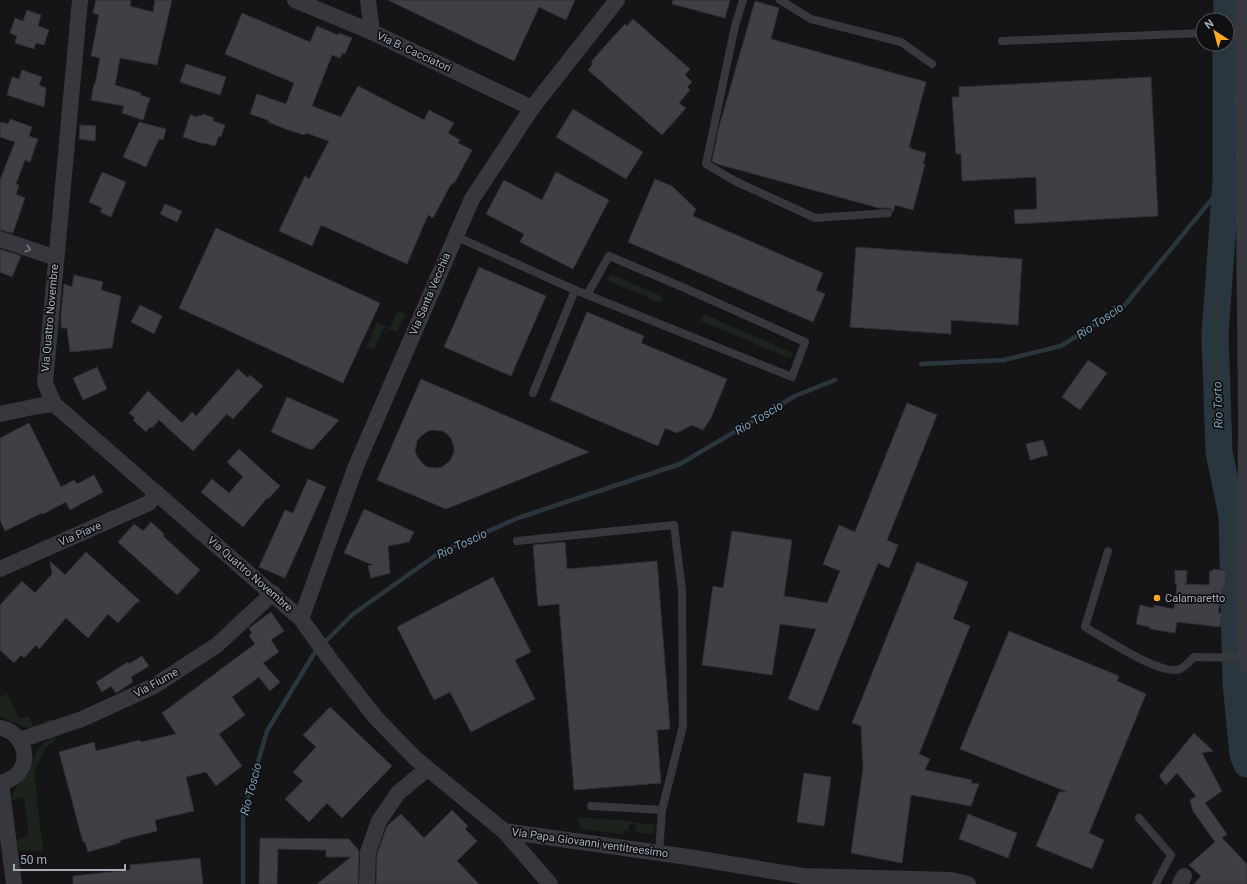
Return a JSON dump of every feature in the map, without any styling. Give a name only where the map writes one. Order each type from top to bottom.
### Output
[{"type":"street","name":"Via Quattro Novembre","points":[[80,0],[44,383],[54,404],[301,619]]},
{"type":"street","name":"Via B. Cacciatori","points":[[295,0],[372,32],[532,108]]},
{"type":"street","points":[[368,0],[372,32]]},
{"type":"street","name":"Via Santa Vecchia","points":[[301,619],[356,466],[472,199],[532,108],[617,0]]},
{"type":"street","points":[[1235,26],[1242,0]]},
{"type":"street","points":[[1234,52],[1246,418],[1245,660]]},
{"type":"street","points":[[0,238],[56,258]]},
{"type":"street","points":[[0,414],[54,404]]},
{"type":"street","name":"Via Piave","points":[[0,569],[149,503],[157,493]]},
{"type":"street","name":"Via Fiume","points":[[20,740],[82,719],[154,686],[217,645],[273,594]]},
{"type":"street","name":"Via Papa Giovanni ventitreesimo","points":[[301,619],[329,658],[376,718],[427,769],[504,831],[660,853],[802,876],[951,880],[968,884]]},
{"type":"street","points":[[0,728],[11,731],[20,740],[24,750],[24,760],[19,772],[9,780],[0,783],[14,884]]},
{"type":"street","points":[[367,884],[368,852],[379,821],[398,793],[427,769]]},
{"type":"street","points":[[504,831],[550,884]]},
{"type":"lane","points":[[743,0],[735,26],[706,164],[735,181],[815,218],[888,213]]},
{"type":"lane","points":[[780,0],[811,19],[900,42],[932,64]]},
{"type":"lane","points":[[1002,41],[1195,34]]},
{"type":"lane","points":[[455,236],[575,290],[587,295],[792,377],[805,342],[609,256],[587,295]]},
{"type":"lane","points":[[533,393],[575,290]]},
{"type":"lane","points":[[517,541],[674,525],[682,590],[683,726],[662,810],[660,853]]},
{"type":"lane","points":[[1108,550],[1085,627],[1142,660],[1169,670],[1179,670],[1194,657],[1228,657],[1245,660]]},
{"type":"lane","points":[[592,806],[662,810]]},
{"type":"lane","points":[[1139,818],[1171,855],[1156,884]]},
{"type":"shaded area","points":[[610,275],[661,296],[662,301],[658,302],[609,281],[608,278]]},
{"type":"shaded area","points":[[398,311],[405,315],[397,332],[384,327],[374,349],[366,347],[377,323],[390,328]]},
{"type":"shaded area","points":[[704,314],[791,352],[793,356],[788,358],[701,321]]},
{"type":"shaded area","points":[[7,694],[19,719],[29,716],[33,726],[51,719],[53,723],[30,728],[0,717],[0,697]]},
{"type":"shaded area","points":[[55,737],[56,739],[45,749],[34,772],[43,851],[18,850],[16,841],[29,836],[24,797],[11,800],[12,796],[27,773],[39,748]]},
{"type":"shaded area","points":[[578,817],[655,825],[653,834],[635,832],[636,825],[629,824],[628,831],[623,830],[622,834],[581,829]]},
{"type":"building","points":[[96,0],[131,0],[130,6],[153,12],[155,0],[172,0],[157,65],[120,58],[115,85],[141,93],[140,95],[150,98],[143,120],[122,113],[124,106],[91,100],[100,58],[91,56],[99,15],[93,13]]},
{"type":"building","points":[[388,0],[575,0],[566,20],[539,7],[514,61]]},
{"type":"building","points":[[673,0],[730,0],[725,18],[672,4]]},
{"type":"building","points":[[755,1],[779,8],[771,39],[926,82],[909,147],[912,148],[911,149],[926,153],[923,164],[925,164],[913,210],[895,205],[893,212],[890,208],[879,208],[717,164],[712,161],[719,127]]},
{"type":"building","points":[[27,10],[41,15],[38,26],[49,30],[44,45],[36,43],[34,49],[15,43],[17,36],[10,33],[15,18],[23,21]]},
{"type":"building","points":[[242,13],[310,42],[317,26],[338,35],[339,33],[352,38],[345,54],[343,53],[340,58],[332,55],[312,106],[341,117],[358,86],[424,120],[429,110],[454,123],[448,133],[460,140],[458,143],[472,150],[433,218],[428,215],[407,264],[321,225],[312,246],[279,231],[305,176],[309,179],[329,141],[306,133],[305,135],[291,131],[268,122],[268,120],[250,114],[257,94],[286,104],[294,83],[225,54]]},
{"type":"building","points":[[633,19],[690,69],[685,75],[692,82],[687,87],[690,90],[679,103],[686,108],[662,135],[588,70],[593,64],[591,62],[605,46],[625,24],[627,26]]},
{"type":"building","points":[[186,64],[226,77],[220,95],[180,82]]},
{"type":"building","points":[[22,70],[42,77],[39,85],[46,88],[44,107],[7,95],[12,77],[19,79]]},
{"type":"building","points":[[1151,77],[1158,216],[1015,224],[1014,210],[1037,209],[1036,177],[962,181],[961,154],[956,154],[952,97],[959,97],[959,87]]},
{"type":"building","points":[[573,109],[643,152],[626,179],[556,137]]},
{"type":"building","points":[[203,114],[214,118],[213,121],[225,125],[221,137],[219,136],[215,146],[183,137],[190,115],[198,117],[199,115],[202,116]]},
{"type":"building","points":[[10,119],[32,127],[29,136],[38,139],[30,162],[25,160],[16,184],[19,185],[16,194],[25,198],[13,233],[0,230],[0,180],[15,142],[0,137],[0,122],[8,124]]},
{"type":"building","points":[[139,122],[166,129],[163,140],[159,139],[146,167],[123,157]]},
{"type":"building","points":[[80,125],[96,126],[95,141],[79,139]]},
{"type":"building","points":[[102,172],[126,182],[111,217],[100,212],[102,208],[89,202]]},
{"type":"building","points":[[556,172],[609,200],[573,269],[520,242],[524,234],[486,214],[504,180],[542,200]]},
{"type":"building","points":[[655,179],[672,186],[696,209],[693,216],[823,273],[816,290],[825,294],[813,322],[628,242]]},
{"type":"building","points":[[165,204],[182,211],[177,222],[160,214]]},
{"type":"building","points":[[216,228],[380,303],[343,383],[179,308]]},
{"type":"building","points":[[856,247],[1022,259],[1018,325],[951,320],[951,334],[850,327]]},
{"type":"building","points":[[0,249],[21,256],[12,277],[0,272]]},
{"type":"building","points":[[479,267],[546,296],[511,376],[444,347]]},
{"type":"building","points":[[74,275],[103,282],[101,290],[121,296],[112,348],[70,352],[67,328],[61,328],[61,315],[64,284],[72,287]]},
{"type":"building","points":[[140,305],[162,316],[154,334],[131,322]]},
{"type":"building","points":[[587,312],[644,336],[641,343],[727,379],[711,418],[703,430],[692,425],[677,433],[665,428],[658,446],[550,400]]},
{"type":"building","points":[[1088,360],[1107,373],[1080,410],[1062,397]]},
{"type":"building","points":[[97,367],[107,389],[83,400],[73,378]]},
{"type":"building","points":[[238,369],[248,378],[250,375],[263,386],[233,419],[227,414],[193,451],[159,420],[146,432],[133,420],[135,418],[129,413],[148,391],[182,423],[192,412],[196,416]]},
{"type":"building","points":[[421,379],[589,452],[446,509],[377,480]],"holes":[[[428,431],[443,431],[451,438],[454,452],[450,461],[442,467],[427,467],[423,464],[415,451],[417,441]]]},
{"type":"building","points":[[287,397],[339,420],[313,449],[309,449],[271,432]]},
{"type":"building","points":[[907,403],[937,415],[887,540],[898,545],[889,568],[878,563],[818,711],[788,699],[816,629],[780,624],[772,675],[702,665],[713,586],[723,588],[732,531],[792,540],[784,596],[827,603],[840,571],[823,564],[839,525],[855,532]]},
{"type":"building","points":[[29,423],[61,487],[74,480],[77,484],[94,475],[103,492],[70,510],[66,502],[5,531],[0,520],[0,438]]},
{"type":"building","points":[[1043,440],[1048,455],[1030,460],[1026,444]]},
{"type":"building","points":[[239,449],[280,486],[268,499],[267,498],[243,527],[201,492],[212,479],[229,493],[243,477],[227,462]]},
{"type":"building","points":[[308,479],[326,487],[285,578],[259,567],[285,510],[293,513]]},
{"type":"building","points":[[364,509],[414,532],[409,542],[388,546],[390,573],[371,578],[368,566],[373,565],[344,553]]},
{"type":"building","points":[[151,522],[164,534],[163,536],[200,570],[177,595],[118,542],[134,524],[143,531]]},
{"type":"building","points":[[565,542],[567,569],[657,561],[670,729],[657,730],[661,783],[574,790],[559,604],[538,606],[533,545]]},
{"type":"building","points":[[86,552],[140,601],[135,604],[118,623],[108,614],[88,638],[66,618],[39,649],[36,645],[24,658],[21,655],[14,663],[0,650],[0,605],[22,581],[35,593],[52,574],[50,561],[65,575]]},
{"type":"building","points":[[917,562],[968,582],[953,619],[970,626],[919,754],[930,759],[925,770],[972,780],[971,783],[979,784],[971,806],[911,795],[902,863],[851,853],[863,769],[861,726],[852,723]]},
{"type":"building","points":[[1213,569],[1226,571],[1225,587],[1223,587],[1218,613],[1222,613],[1220,627],[1177,622],[1175,633],[1150,629],[1150,627],[1136,624],[1140,605],[1154,608],[1154,605],[1174,609],[1177,584],[1175,584],[1175,570],[1187,571],[1186,584],[1184,584],[1209,585],[1210,571],[1213,571]]},
{"type":"building","points":[[493,577],[531,652],[515,660],[535,699],[471,732],[450,692],[434,700],[397,627]]},
{"type":"building","points":[[271,612],[284,631],[271,640],[279,652],[263,663],[280,682],[270,691],[259,677],[232,697],[245,715],[219,734],[242,766],[216,786],[206,772],[186,777],[194,811],[155,820],[157,831],[121,840],[119,843],[88,852],[85,842],[83,842],[59,752],[94,742],[96,751],[140,740],[141,742],[176,734],[162,713],[255,644],[249,636],[252,633],[249,628]]},
{"type":"building","points":[[1009,631],[1119,676],[1117,681],[1146,694],[1089,833],[1104,840],[1092,869],[1036,846],[1059,792],[1067,792],[960,749]]},
{"type":"building","points":[[142,656],[149,666],[131,677],[133,682],[116,693],[111,686],[102,692],[96,682],[128,662],[129,664]]},
{"type":"building","points":[[330,707],[392,766],[342,818],[327,803],[309,822],[285,799],[303,781],[293,772],[316,747],[303,735]]},
{"type":"building","points":[[1194,733],[1213,751],[1202,753],[1222,791],[1205,803],[1227,834],[1222,838],[1247,864],[1247,884],[1194,884],[1201,876],[1189,865],[1215,842],[1193,811],[1190,800],[1196,796],[1177,773],[1166,785],[1159,776]]},
{"type":"building","points":[[804,773],[831,777],[824,826],[797,822]]},
{"type":"building","points":[[452,810],[468,826],[465,829],[477,841],[457,861],[479,884],[376,884],[377,854],[387,826],[401,814],[424,838]]},
{"type":"building","points":[[968,814],[1017,833],[1008,858],[959,839]]},
{"type":"building","points":[[260,838],[349,839],[359,851],[358,884],[317,884],[351,857],[326,857],[326,850],[278,849],[277,884],[259,884]]},
{"type":"building","points":[[200,858],[203,884],[73,884],[73,876],[130,870],[130,865]]},
{"type":"waterway","name":"Rio Torto","points":[[1227,0],[1227,12]]},
{"type":"waterway","name":"Rio Torto","points":[[1226,52],[1226,182],[1215,334],[1219,452],[1232,515],[1236,683],[1243,755],[1247,764]]},
{"type":"waterway","name":"Rio Toscio","points":[[921,364],[1004,360],[1061,346],[1125,305],[1226,182]]},
{"type":"waterway","name":"Rio Toscio","points":[[243,884],[243,814],[267,731],[315,652],[353,614],[439,553],[518,518],[680,464],[795,396],[835,380]]},
{"type":"place","name":"Calamaretto","points":[[1157,598]]}]
